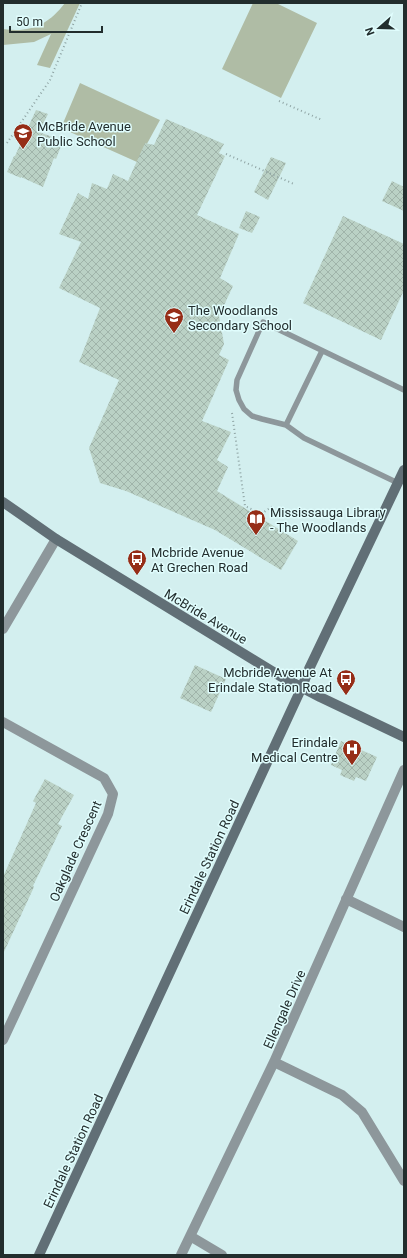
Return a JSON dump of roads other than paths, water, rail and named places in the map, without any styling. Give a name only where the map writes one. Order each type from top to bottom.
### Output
[{"type":"street","name":"Erindale Station Road","points":[[39,1255],[309,669],[404,470]]},
{"type":"street","name":"McBride Avenue","points":[[3,502],[56,539],[280,676],[404,737]]},
{"type":"street","points":[[3,629],[56,539]]},
{"type":"street","name":"Oakglade Crescent","points":[[3,722],[104,778],[113,794],[108,814],[3,1040]]},
{"type":"street","name":"Ellengale Drive","points":[[181,1255],[274,1062],[404,770]]},
{"type":"street","points":[[346,899],[404,927]]},
{"type":"street","points":[[274,1062],[342,1095],[362,1112],[404,1181]]},
{"type":"street","points":[[190,1236],[222,1255]]},
{"type":"lane","points":[[398,483],[304,438],[286,425],[252,416],[244,409],[236,390],[237,380],[263,322],[404,390]]},
{"type":"lane","points":[[286,425],[322,351]]},
{"type":"place","name":"McBride Avenue Public School","points":[[23,150]]},
{"type":"place","name":"The Woodlands Secondary School","points":[[174,334]]},
{"type":"place","name":"Mississauga Library - The Woodlands","points":[[256,536]]},
{"type":"place","name":"Mcbride Avenue At Grechen Road","points":[[137,576]]},
{"type":"place","name":"Mcbride Avenue At Erindale Station Road","points":[[346,696]]},
{"type":"place","name":"Erindale Medical Centre","points":[[352,766]]}]
